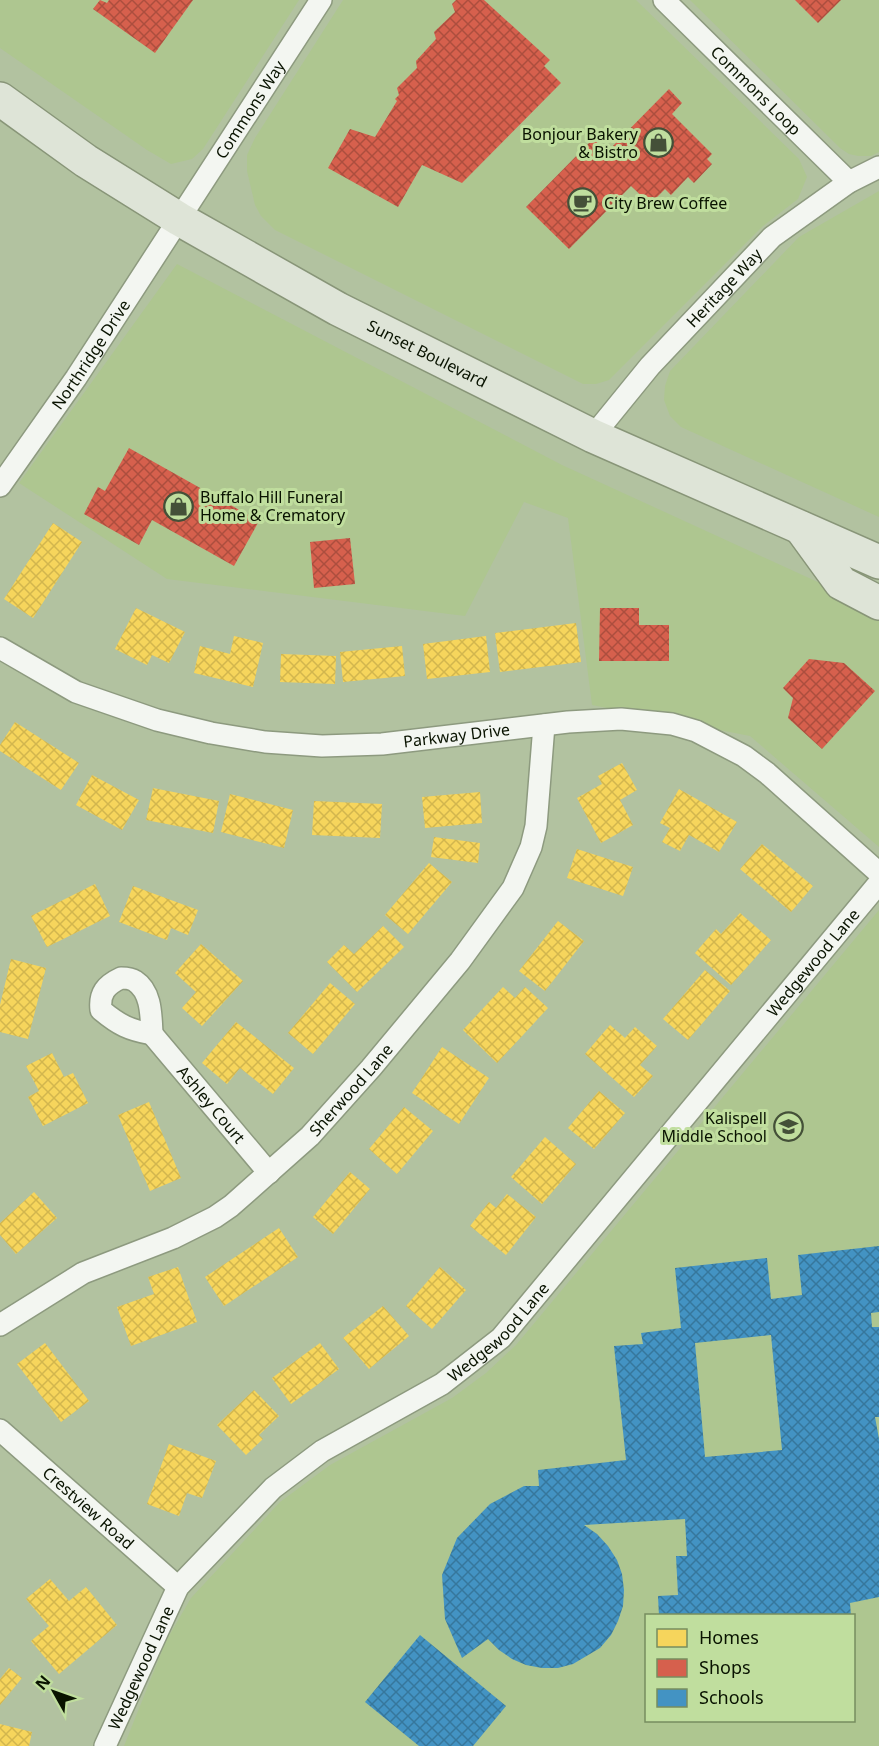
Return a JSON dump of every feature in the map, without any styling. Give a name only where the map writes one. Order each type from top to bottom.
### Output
[{"type":"main road","name":"Sunset Boulevard","points":[[0,99],[86,161],[179,219],[338,309],[593,436],[879,562]]},
{"type":"main road","points":[[800,527],[841,583],[879,603]]},
{"type":"street","name":"Commons Way","points":[[179,219],[321,0]]},
{"type":"street","name":"Commons Loop","points":[[664,0],[849,182]]},
{"type":"street","name":"Heritage Way","points":[[593,436],[650,366],[772,237],[849,182],[879,167]]},
{"type":"street","name":"Northridge Drive","points":[[0,486],[76,378],[179,219]]},
{"type":"street","name":"Parkway Drive","points":[[0,648],[76,692],[157,720],[211,733],[266,742],[322,746],[382,744],[544,725],[621,719],[672,724],[696,731],[744,756],[767,773],[879,873]]},
{"type":"street","name":"Sherwood Lane","points":[[0,1325],[84,1273],[173,1238],[215,1217],[231,1206],[310,1136],[371,1068],[460,962],[513,888],[531,847],[536,826],[544,725]]},
{"type":"street","name":"Wedgewood Lane","points":[[105,1746],[178,1587],[273,1488],[322,1451],[442,1384],[501,1338],[879,883]]},
{"type":"street","name":"Ashley Court","points":[[152,1034],[269,1173]]},
{"type":"street","name":"Crestview Road","points":[[0,1430],[178,1587]]},
{"type":"shaded area","points":[[0,0],[299,0],[203,149],[192,159],[171,164],[147,150],[0,48]]},
{"type":"shaded area","points":[[343,0],[636,0],[799,159],[807,177],[798,199],[763,226],[609,380],[596,384],[583,384],[275,230],[261,216],[255,205],[247,171],[247,155],[255,138]]},
{"type":"shaded area","points":[[690,0],[879,0],[879,152],[871,156],[858,156],[849,154],[840,148]]},
{"type":"shaded area","points":[[879,191],[879,517],[681,427],[670,416],[664,400],[665,386],[670,371],[799,237]]},
{"type":"shaded area","points":[[177,264],[562,465],[879,610],[879,847],[750,736],[592,705],[568,518],[524,502],[465,616],[167,579],[19,483]]},
{"type":"shaded area","name":"Kalispell Middle School","points":[[879,910],[879,1746],[124,1746],[166,1641],[191,1598],[280,1502],[330,1465],[452,1398],[486,1373],[516,1345]]},
{"type":"building: Homes","points":[[53,523],[82,542],[33,618],[4,599]]},
{"type":"building: Homes","points":[[136,608],[185,632],[169,663],[152,655],[147,665],[115,649]]},
{"type":"building: Homes","points":[[576,623],[581,662],[500,672],[495,633]]},
{"type":"building: Homes","points":[[234,636],[263,643],[253,687],[194,673],[200,646],[230,654]]},
{"type":"building: Homes","points":[[486,636],[490,672],[427,679],[423,644]]},
{"type":"building: Homes","points":[[402,646],[405,676],[343,682],[340,652]]},
{"type":"building: Homes","points":[[281,654],[336,656],[335,684],[280,682]]},
{"type":"building: Homes","points":[[15,722],[79,763],[61,790],[0,751],[0,745]]},
{"type":"building: Homes","points":[[622,763],[637,790],[620,800],[633,825],[601,843],[577,798],[602,784],[598,776]]},
{"type":"building: Homes","points":[[92,775],[139,800],[122,830],[76,805]]},
{"type":"building: Homes","points":[[153,788],[219,801],[213,833],[146,820]]},
{"type":"building: Homes","points":[[679,789],[737,822],[719,852],[689,835],[680,851],[662,842],[670,828],[660,823]]},
{"type":"building: Homes","points":[[480,792],[482,823],[425,828],[422,797]]},
{"type":"building: Homes","points":[[230,794],[293,810],[284,848],[221,832]]},
{"type":"building: Homes","points":[[314,801],[382,804],[380,838],[312,835]]},
{"type":"building: Homes","points":[[434,837],[480,843],[478,863],[431,857]]},
{"type":"building: Homes","points":[[762,844],[813,886],[791,912],[740,869]]},
{"type":"building: Homes","points":[[577,849],[633,867],[623,896],[567,878]]},
{"type":"building: Homes","points":[[429,863],[452,882],[408,934],[385,915]]},
{"type":"building: Homes","points":[[95,884],[110,916],[47,947],[31,916]]},
{"type":"building: Homes","points":[[133,886],[198,910],[188,935],[171,928],[167,940],[119,922]]},
{"type":"building: Homes","points":[[740,913],[771,940],[731,985],[695,953],[716,929],[721,934]]},
{"type":"building: Homes","points":[[558,921],[584,941],[545,991],[519,971]]},
{"type":"building: Homes","points":[[383,926],[404,947],[357,992],[327,962],[344,945],[354,954]]},
{"type":"building: Homes","points":[[201,944],[243,981],[202,1026],[182,1008],[196,992],[175,973]]},
{"type":"building: Homes","points":[[11,959],[46,968],[28,1039],[0,1032],[0,1005]]},
{"type":"building: Homes","points":[[705,970],[730,991],[688,1040],[663,1019]]},
{"type":"building: Homes","points":[[330,983],[355,1004],[313,1054],[288,1033]]},
{"type":"building: Homes","points":[[503,987],[515,998],[525,987],[548,1008],[497,1063],[463,1030]]},
{"type":"building: Homes","points":[[236,1022],[294,1068],[273,1094],[240,1068],[227,1084],[202,1063]]},
{"type":"building: Homes","points":[[610,1025],[625,1038],[635,1027],[657,1046],[640,1065],[653,1076],[634,1097],[585,1054]]},
{"type":"building: Homes","points":[[442,1047],[489,1078],[459,1124],[412,1093]]},
{"type":"building: Homes","points":[[52,1053],[64,1077],[73,1073],[88,1103],[43,1126],[28,1097],[39,1091],[26,1066]]},
{"type":"building: Homes","points":[[599,1091],[625,1113],[594,1149],[568,1128]]},
{"type":"building: Homes","points":[[149,1102],[181,1178],[150,1191],[118,1115]]},
{"type":"building: Homes","points":[[404,1107],[433,1131],[397,1174],[369,1149]]},
{"type":"building: Homes","points":[[545,1137],[576,1164],[542,1204],[511,1177]]},
{"type":"building: Homes","points":[[350,1172],[370,1189],[333,1234],[313,1217]]},
{"type":"building: Homes","points":[[34,1192],[57,1218],[16,1254],[0,1235],[0,1223]]},
{"type":"building: Homes","points":[[507,1194],[536,1217],[506,1255],[470,1226],[489,1202],[496,1208]]},
{"type":"building: Homes","points":[[279,1228],[298,1257],[224,1306],[205,1277]]},
{"type":"building: Homes","points":[[178,1267],[197,1322],[131,1346],[117,1307],[154,1294],[148,1277]]},
{"type":"building: Homes","points":[[440,1267],[466,1290],[432,1329],[406,1306]]},
{"type":"building: Homes","points":[[383,1306],[409,1336],[369,1369],[343,1338]]},
{"type":"building: Homes","points":[[45,1343],[89,1401],[61,1422],[17,1364]]},
{"type":"building: Homes","points":[[320,1343],[339,1369],[291,1404],[272,1378]]},
{"type":"building: Homes","points":[[254,1390],[279,1416],[259,1435],[263,1439],[246,1455],[217,1425]]},
{"type":"building: Homes","points":[[169,1444],[216,1461],[202,1498],[187,1493],[179,1516],[147,1504]]},
{"type":"building: Homes","points":[[50,1579],[69,1601],[86,1587],[117,1625],[59,1674],[31,1641],[49,1626],[26,1599]]},
{"type":"building: Homes","points":[[9,1668],[22,1678],[0,1705],[0,1679]]},
{"type":"building: Homes","points":[[0,1724],[32,1732],[29,1746],[0,1746]]},
{"type":"building: Shops","points":[[100,0],[107,3],[109,0],[193,0],[155,53],[93,9]]},
{"type":"building: Shops","points":[[456,0],[484,0],[550,60],[544,66],[561,83],[462,183],[422,165],[398,207],[328,168],[350,129],[375,137],[397,101],[395,99],[399,95],[397,88],[417,68],[416,61],[436,39],[434,32],[455,12],[452,4]]},
{"type":"building: Shops","points":[[795,0],[841,0],[818,23]]},
{"type":"building: Shops","points":[[669,89],[682,103],[672,114],[712,154],[707,159],[712,164],[694,183],[688,177],[671,195],[665,189],[650,204],[631,186],[569,249],[526,207],[593,139],[607,152]]},
{"type":"building: Shops","points":[[129,448],[259,521],[234,566],[152,520],[139,545],[84,514],[98,487],[105,491]]},
{"type":"building: Shops","points":[[350,538],[355,584],[314,588],[310,542]]},
{"type":"building: Shops","points":[[600,608],[639,608],[639,625],[669,625],[669,661],[599,661]]},
{"type":"building: Shops","points":[[809,659],[844,663],[875,691],[822,749],[788,718],[793,698],[783,688]]},
{"type":"building: Schools","points":[[879,1246],[879,1312],[871,1313],[872,1327],[879,1327],[879,1417],[875,1417],[879,1439],[879,1597],[850,1603],[851,1614],[659,1614],[658,1596],[678,1595],[676,1556],[687,1556],[685,1519],[584,1525],[608,1546],[622,1574],[623,1606],[611,1635],[600,1648],[573,1664],[558,1668],[542,1668],[512,1659],[488,1639],[462,1658],[445,1619],[442,1575],[457,1538],[490,1504],[524,1486],[539,1486],[538,1470],[626,1460],[614,1346],[643,1344],[641,1333],[681,1328],[675,1268],[767,1258],[771,1299],[802,1295],[798,1255]],"holes":[[[771,1335],[782,1450],[705,1457],[695,1343]]]},
{"type":"building: Schools","points":[[420,1635],[506,1706],[473,1746],[419,1746],[365,1702]]},
{"type":"place","name":"Bonjour Bakery & Bistro","points":[[659,143]]},
{"type":"place","name":"City Brew Coffee","points":[[583,203]]},
{"type":"place","name":"Buffalo Hill Funeral Home & Crematory","points":[[179,506]]},
{"type":"place","name":"Kalispell Middle School","points":[[788,1127]]}]
